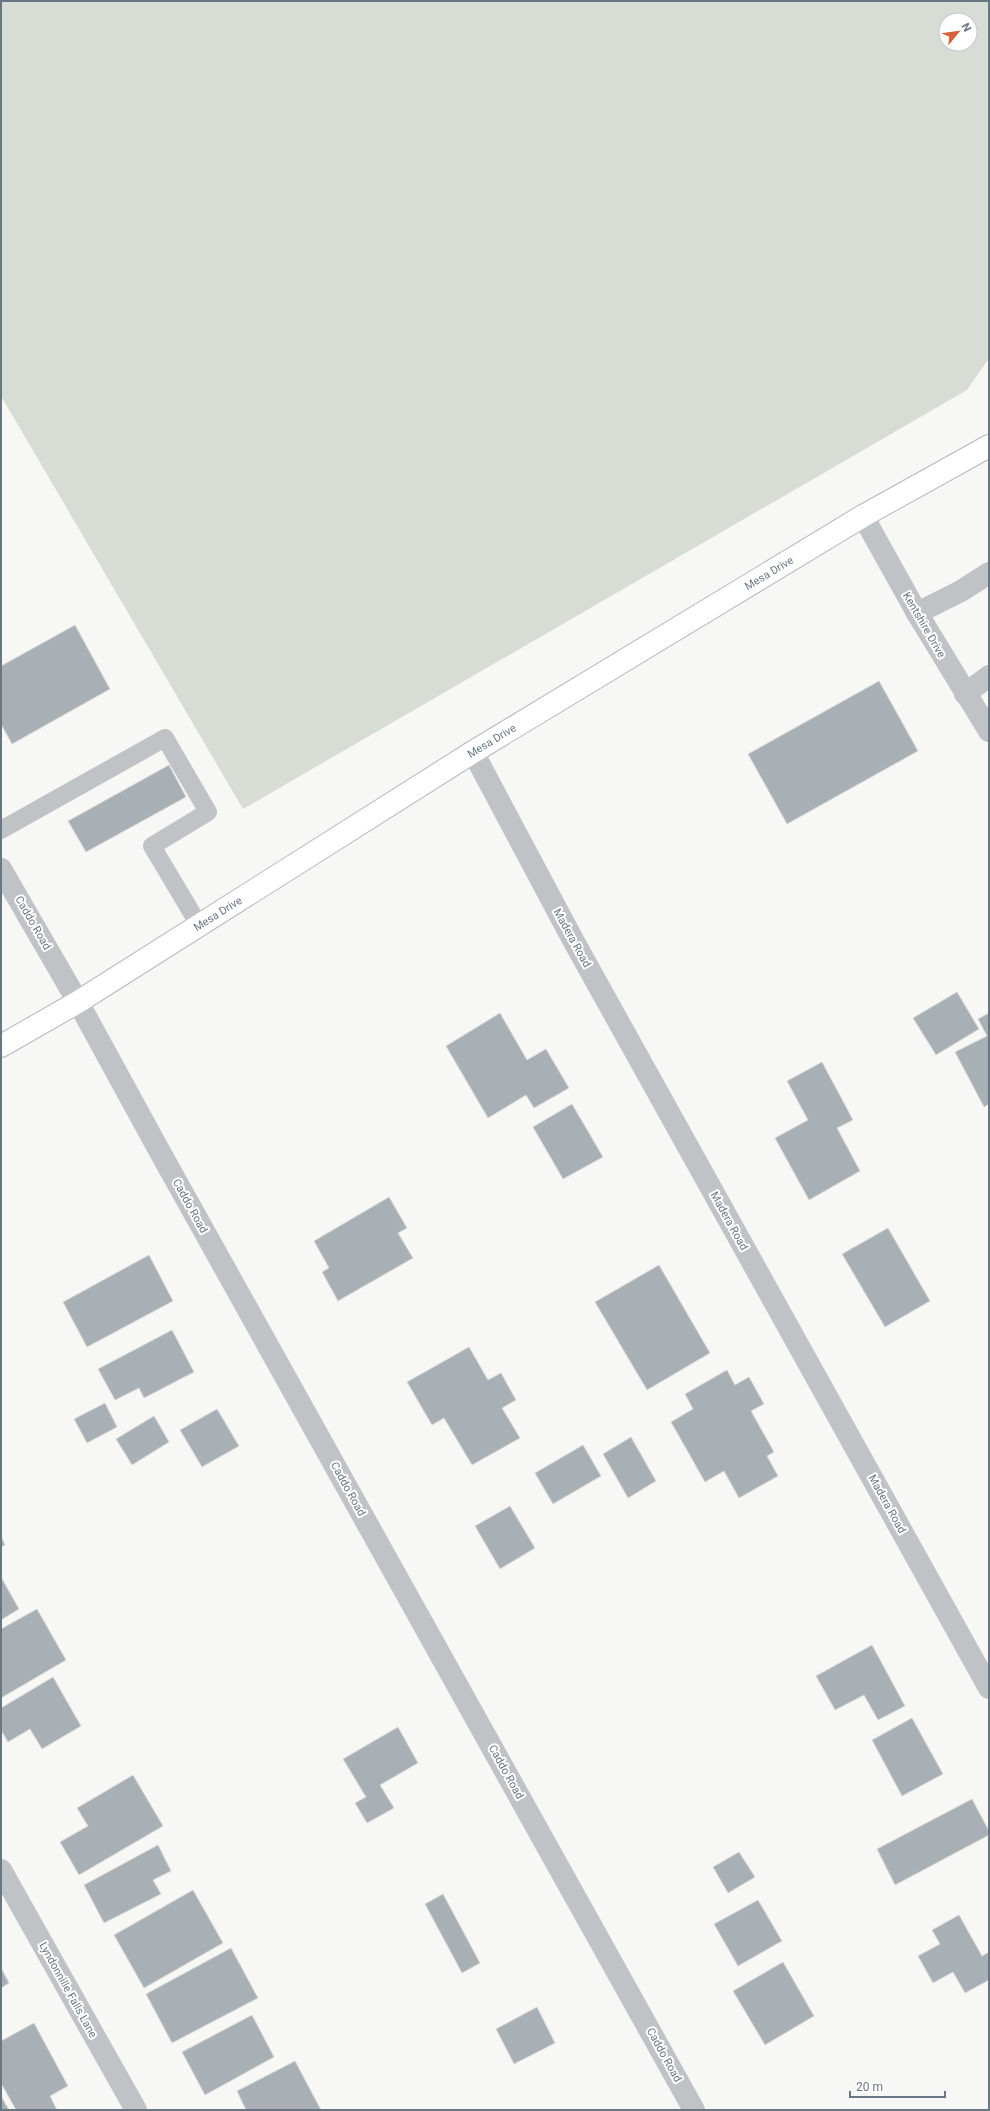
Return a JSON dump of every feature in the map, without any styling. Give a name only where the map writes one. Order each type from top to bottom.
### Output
[{"type":"main road","name":"Mesa Drive","points":[[1,1046],[78,1002],[473,752],[863,516],[989,446]]},
{"type":"street","name":"Kentshire Drive","points":[[863,516],[917,613],[965,694],[989,731]]},
{"type":"street","points":[[917,613],[961,591],[989,573]]},
{"type":"street","points":[[965,694],[989,676]]},
{"type":"street","name":"Madera Road","points":[[473,752],[573,940],[989,1688]]},
{"type":"street","name":"Caddo Road","points":[[1,869],[78,1002],[160,1152],[694,2110]]},
{"type":"street","name":"Lyndonnille Falls Lane","points":[[1,1870],[136,2110]]},
{"type":"lane","points":[[1,830],[165,738],[208,812],[152,846],[199,925]]},
{"type":"shaded area","points":[[1,1],[989,1],[989,358],[967,390],[243,809],[1,396]]},
{"type":"building","points":[[75,625],[110,689],[12,744],[1,724],[1,666]]},
{"type":"building","points":[[879,681],[918,751],[787,824],[748,754]]},
{"type":"building","points":[[169,765],[186,797],[86,852],[68,821]]},
{"type":"building","points":[[957,992],[979,1029],[936,1055],[913,1018]]},
{"type":"building","points":[[500,1013],[527,1060],[546,1049],[569,1088],[534,1108],[526,1095],[488,1118],[446,1046]]},
{"type":"building","points":[[989,1013],[989,1104],[984,1107],[955,1052],[987,1036],[978,1019]]},
{"type":"building","points":[[822,1062],[853,1120],[837,1128],[860,1171],[809,1200],[775,1138],[808,1120],[787,1081]]},
{"type":"building","points":[[572,1104],[603,1157],[563,1179],[533,1127]]},
{"type":"building","points":[[389,1197],[407,1228],[398,1233],[413,1258],[338,1301],[322,1272],[329,1268],[314,1241]]},
{"type":"building","points":[[888,1228],[930,1301],[885,1327],[842,1254]]},
{"type":"building","points":[[149,1255],[173,1301],[87,1347],[63,1302]]},
{"type":"building","points":[[659,1265],[710,1353],[647,1390],[595,1302]]},
{"type":"building","points":[[172,1330],[194,1372],[144,1398],[139,1388],[115,1400],[98,1369]]},
{"type":"building","points":[[469,1347],[488,1380],[501,1373],[516,1400],[502,1408],[520,1438],[472,1465],[444,1418],[432,1425],[407,1382]]},
{"type":"building","points":[[727,1370],[735,1385],[749,1377],[764,1404],[751,1411],[774,1452],[767,1456],[778,1476],[739,1498],[724,1471],[705,1482],[671,1422],[693,1409],[685,1394]]},
{"type":"building","points":[[105,1403],[117,1427],[87,1443],[74,1419]]},
{"type":"building","points":[[217,1409],[239,1446],[202,1467],[180,1430]]},
{"type":"building","points":[[154,1416],[169,1442],[132,1465],[116,1439]]},
{"type":"building","points":[[631,1437],[656,1481],[628,1498],[603,1454]]},
{"type":"building","points":[[583,1445],[601,1476],[553,1504],[535,1473]]},
{"type":"building","points":[[510,1506],[535,1548],[500,1569],[475,1526]]},
{"type":"building","points":[[1,1536],[5,1545],[1,1547]]},
{"type":"building","points":[[1,1577],[19,1609],[1,1620]]},
{"type":"building","points":[[37,1609],[66,1660],[1,1698],[1,1629]]},
{"type":"building","points":[[872,1645],[905,1706],[878,1720],[864,1695],[835,1710],[816,1676]]},
{"type":"building","points":[[53,1677],[81,1726],[42,1749],[30,1729],[8,1742],[1,1730],[1,1708]]},
{"type":"building","points":[[912,1718],[943,1774],[902,1796],[872,1740]]},
{"type":"building","points":[[398,1727],[418,1763],[380,1785],[394,1808],[367,1823],[355,1803],[366,1797],[343,1759]]},
{"type":"building","points":[[133,1775],[163,1826],[79,1875],[60,1842],[88,1826],[77,1808]]},
{"type":"building","points":[[972,1799],[989,1831],[989,1835],[895,1885],[877,1849]]},
{"type":"building","points":[[158,1845],[171,1871],[153,1880],[161,1894],[104,1923],[84,1885]]},
{"type":"building","points":[[739,1852],[755,1877],[728,1893],[713,1867]]},
{"type":"building","points":[[193,1890],[223,1943],[144,1988],[114,1935]]},
{"type":"building","points":[[443,1894],[480,1963],[462,1973],[425,1904]]},
{"type":"building","points":[[758,1900],[782,1941],[738,1966],[714,1924]]},
{"type":"building","points":[[959,1915],[982,1956],[989,1952],[989,1980],[965,1993],[953,1972],[933,1983],[918,1956],[940,1944],[932,1930]]},
{"type":"building","points":[[231,1948],[258,1998],[172,2043],[146,1994]]},
{"type":"building","points":[[783,1962],[814,2016],[765,2045],[733,1991]]},
{"type":"building","points":[[1,1968],[9,1983],[1,1988]]},
{"type":"building","points":[[537,2007],[555,2043],[514,2064],[496,2029]]},
{"type":"building","points":[[252,2015],[274,2057],[205,2095],[182,2052]]},
{"type":"building","points":[[34,2023],[68,2086],[50,2096],[57,2110],[16,2110],[1,2083],[1,2041]]},
{"type":"building","points":[[295,2061],[321,2110],[246,2110],[237,2091]]},
{"type":"building","points":[[1,2096],[9,2110],[1,2110]]}]
